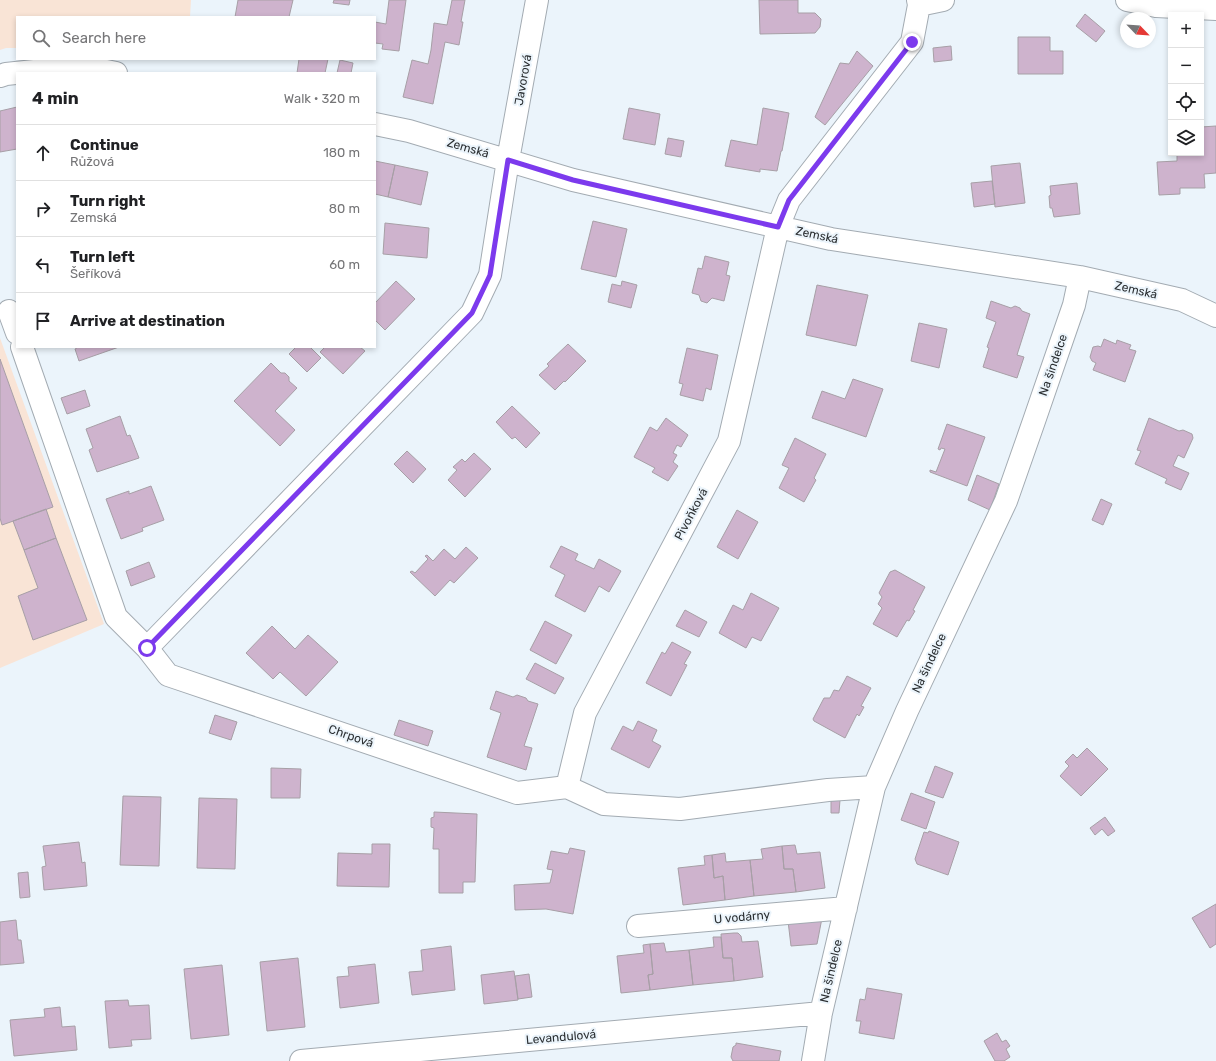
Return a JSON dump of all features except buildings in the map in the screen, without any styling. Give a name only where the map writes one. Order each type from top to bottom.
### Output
[{"type":"street","name":"Javorová","points":[[147,648],[472,313],[490,275],[508,160],[537,0]]},
{"type":"street","points":[[919,3],[943,0]]},
{"type":"street","points":[[1126,0],[1156,6],[1216,9]]},
{"type":"street","name":"Pivoňková","points":[[567,787],[585,713],[730,441],[778,227],[789,200],[912,42],[919,3]]},
{"type":"street","points":[[25,72],[82,66],[111,72]]},
{"type":"street","points":[[0,76],[16,73]]},
{"type":"street","name":"Zemská","points":[[376,124],[409,131],[573,180],[778,227],[831,239],[1080,277],[1182,300],[1216,316]]},
{"type":"street","name":"Na šindelce","points":[[813,1061],[821,1012],[874,786],[907,711],[1006,501],[1074,305],[1080,277]]},
{"type":"street","points":[[9,311],[16,331]]},
{"type":"street","name":"Chrpová","points":[[22,348],[116,618],[147,648],[168,675],[517,793],[567,787]]},
{"type":"street","points":[[567,787],[604,804],[680,809],[828,790],[874,786]]},
{"type":"street","name":"U vodárny","points":[[638,926],[846,908]]},
{"type":"street","name":"Levandulová","points":[[301,1061],[821,1012]]},
{"type":"shaded area","points":[[0,0],[191,0],[190,16],[16,16],[16,48],[6,48],[0,50]]},
{"type":"shaded area","points":[[0,338],[104,624],[0,668]]},
{"type":"route","points":[[147,648],[472,313],[490,275],[502,208],[508,160],[573,180],[778,227],[789,200],[912,42]]}]
